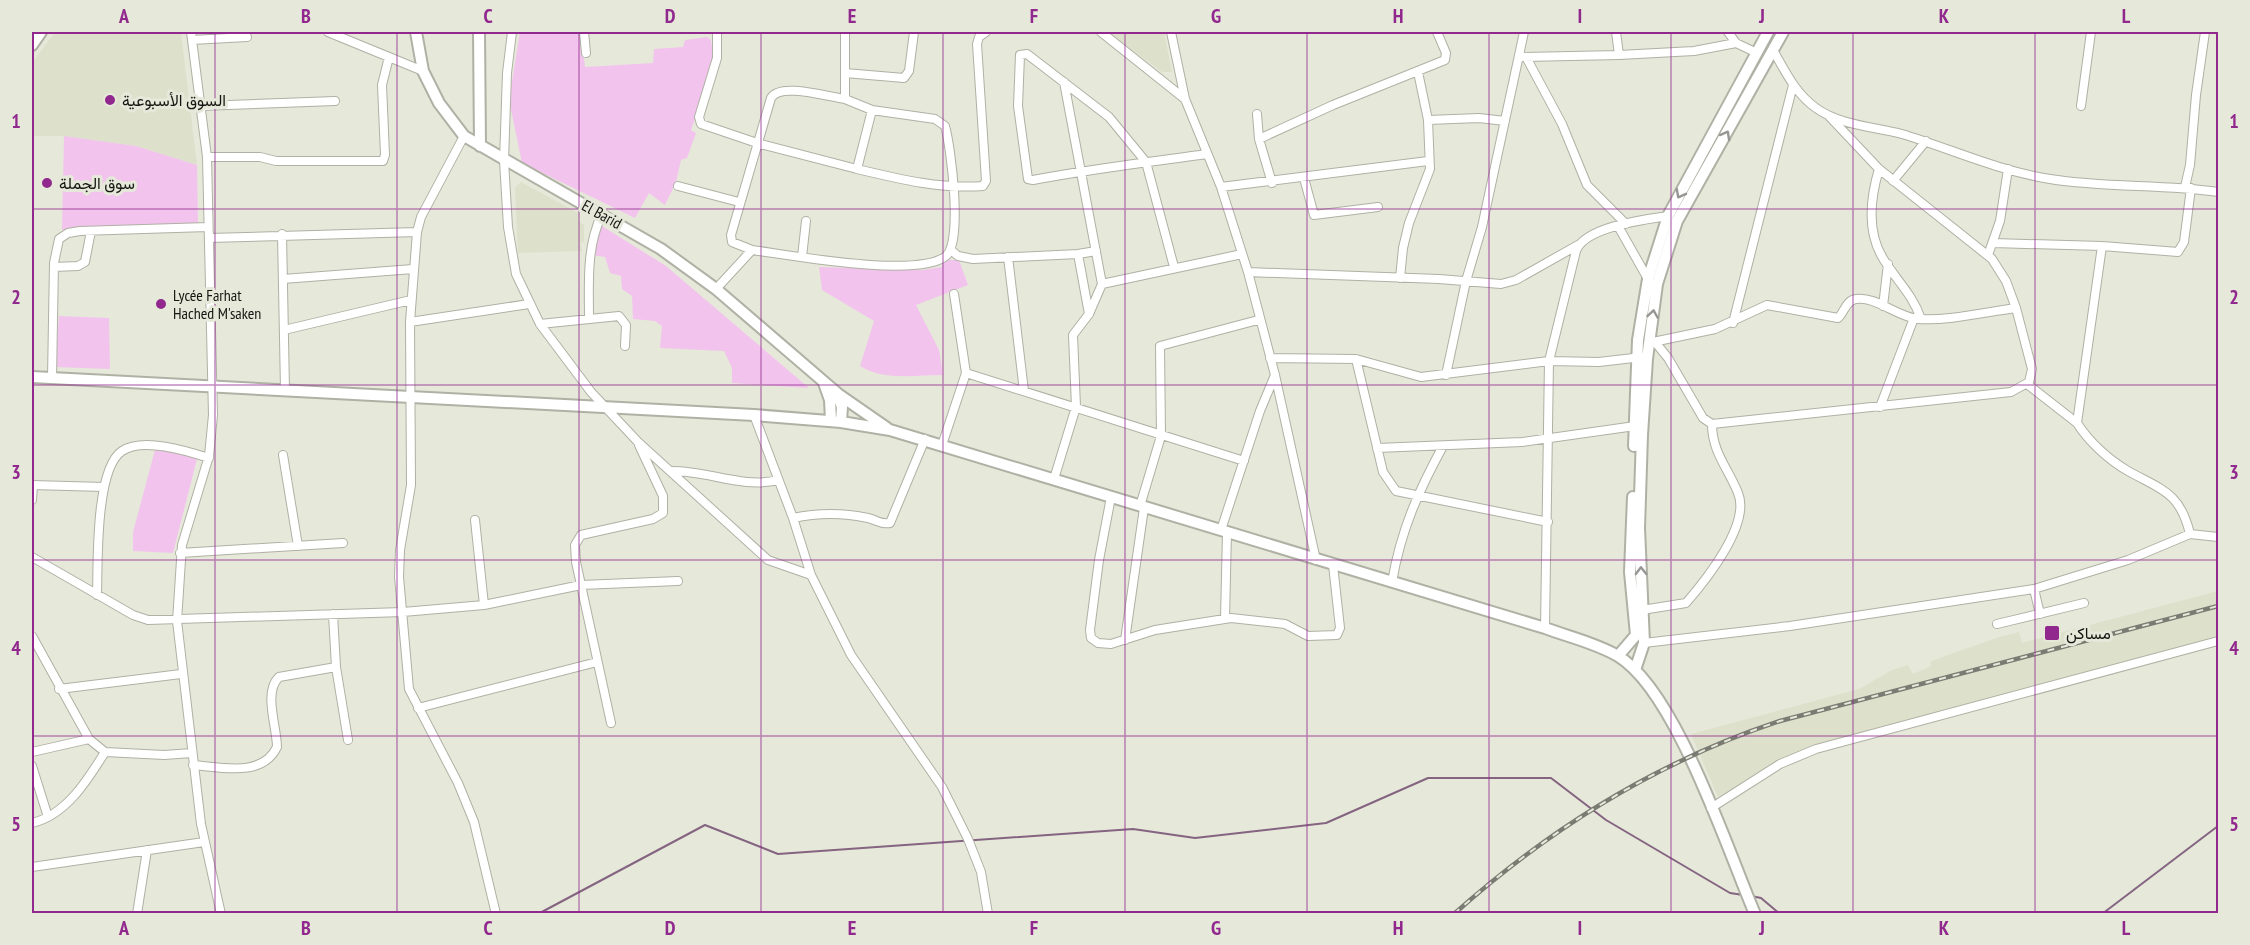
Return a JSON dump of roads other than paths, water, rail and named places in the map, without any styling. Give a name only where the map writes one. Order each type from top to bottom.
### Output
[{"type":"street","points":[[32,45],[41,32]]},
{"type":"street","points":[[328,32],[423,71]]},
{"type":"street","name":"El Barid","points":[[416,32],[423,71],[439,103],[464,135],[661,249],[716,290],[837,393],[890,430]]},
{"type":"street","points":[[479,32],[480,146]]},
{"type":"street","points":[[512,32],[507,64],[504,160],[510,243],[516,274],[529,304],[540,324],[605,407],[638,442],[768,560],[811,576]]},
{"type":"street","points":[[584,32],[586,53]]},
{"type":"street","points":[[845,32],[845,99]]},
{"type":"street","points":[[845,73],[906,77],[914,32]]},
{"type":"street","points":[[717,34],[717,58],[699,123],[705,127],[857,169],[954,188],[983,186],[986,181],[977,44],[979,37],[986,32]]},
{"type":"street","points":[[1101,32],[1185,99]]},
{"type":"street","points":[[1171,32],[1185,99],[1221,187],[1248,272],[1258,320],[1275,375],[1316,560]]},
{"type":"street","points":[[1259,139],[1446,58],[1437,32]]},
{"type":"street","points":[[1616,32],[1619,56]]},
{"type":"street","points":[[1728,32],[1736,43],[1757,53]]},
{"type":"street","points":[[1647,343],[1648,279],[1668,216],[1768,32]]},
{"type":"street","points":[[1618,656],[1631,644],[1636,633],[1630,572],[1635,426],[1641,357],[1647,343],[1658,284],[1677,221],[1783,32]]},
{"type":"street","points":[[2081,106],[2091,32]]},
{"type":"street","points":[[1993,243],[2102,246],[2173,252],[2181,250],[2205,32]]},
{"type":"street","points":[[1446,375],[1466,281],[1482,227],[1505,121],[1522,57],[1521,34]]},
{"type":"street","points":[[220,914],[204,842],[181,674],[177,621],[180,553],[187,522],[209,458],[212,386],[207,157],[192,36],[247,37]]},
{"type":"street","points":[[1522,57],[1619,56],[1713,49],[1736,43]]},
{"type":"street","points":[[1647,343],[1668,358],[1702,418],[1712,424],[2011,392],[2027,384],[2032,375],[2016,308],[2006,281],[1988,255],[1879,169],[1829,116],[1812,105],[1793,85],[1773,50]]},
{"type":"street","points":[[1174,267],[1146,162],[1109,117],[1027,54],[1020,55],[1018,106],[1028,179],[1033,180],[1082,171],[1146,162],[1207,154]]},
{"type":"street","points":[[207,157],[260,157],[276,161],[383,161],[386,155],[382,85],[389,57]]},
{"type":"street","points":[[1522,57],[1562,124],[1587,185],[1622,225],[1648,279]]},
{"type":"street","points":[[1400,278],[1403,248],[1409,223],[1428,176],[1428,120],[1418,72]]},
{"type":"street","points":[[1054,479],[1076,407],[1073,335],[1089,314],[1102,284],[1064,82]]},
{"type":"street","points":[[1733,323],[1793,85]]},
{"type":"street","points":[[787,90],[845,99],[872,110],[941,122],[948,138],[954,188],[951,250],[943,258],[916,267],[802,257],[752,250],[730,239],[771,98],[777,91],[787,90]]},
{"type":"street","points":[[201,106],[335,101]]},
{"type":"street","points":[[857,169],[872,110]]},
{"type":"street","points":[[1257,114],[1259,139],[1272,183]]},
{"type":"street","points":[[1829,116],[1926,141],[2008,169],[2050,179],[2218,192]]},
{"type":"street","points":[[1428,120],[1484,118],[1505,121]]},
{"type":"street","points":[[464,135],[422,217],[417,232],[410,322],[411,485],[399,565],[409,689],[458,783],[474,822],[496,914]]},
{"type":"street","points":[[1893,181],[1926,141]]},
{"type":"street","points":[[1221,187],[1272,183],[1428,161]]},
{"type":"street","points":[[1879,169],[1871,204],[1871,224],[1888,264],[1914,300],[1917,319],[1880,407]]},
{"type":"street","points":[[1988,255],[1993,243],[2008,169]]},
{"type":"street","points":[[1304,178],[1314,215],[1378,207]]},
{"type":"street","points":[[678,186],[739,202]]},
{"type":"street","points":[[589,319],[590,257],[593,231],[602,214]]},
{"type":"street","points":[[1248,272],[1466,281],[1494,285],[1508,283],[1578,245],[1585,238],[1622,225],[1668,216]]},
{"type":"street","points":[[802,257],[806,222]]},
{"type":"street","points":[[52,378],[55,247],[59,239],[68,233],[91,231],[208,227]]},
{"type":"street","points":[[54,267],[78,266],[85,262],[91,231]]},
{"type":"street","points":[[209,238],[282,234],[417,232]]},
{"type":"street","points":[[282,234],[285,390]]},
{"type":"street","points":[[1545,628],[1550,439],[1549,361],[1578,245]]},
{"type":"street","points":[[2077,423],[2102,246]]},
{"type":"street","points":[[716,290],[752,250]]},
{"type":"street","points":[[951,250],[969,259],[1078,254],[1096,251]]},
{"type":"street","points":[[1078,254],[1089,314]]},
{"type":"street","points":[[1102,284],[1242,254]]},
{"type":"street","points":[[1008,257],[1024,391]]},
{"type":"street","points":[[1882,306],[1888,264]]},
{"type":"street","points":[[283,279],[413,269]]},
{"type":"street","points":[[942,445],[966,373],[954,294]]},
{"type":"street","points":[[1647,343],[1696,335],[1733,323],[1767,305],[1838,318],[1853,299],[1865,299],[1917,319],[2016,308]]},
{"type":"street","points":[[284,330],[411,300]]},
{"type":"street","points":[[410,322],[529,304]]},
{"type":"street","points":[[540,324],[621,316],[626,325],[625,346]]},
{"type":"street","points":[[1125,640],[1142,507],[1161,436],[1160,346],[1258,320]]},
{"type":"street","points":[[1270,358],[1356,359],[1414,376],[1446,375],[1549,361],[1599,362],[1641,357]]},
{"type":"street","points":[[1635,670],[1644,643],[1640,500],[1641,357]]},
{"type":"street","points":[[1356,359],[1383,472],[1391,487],[1402,494],[1431,496],[1548,522]]},
{"type":"street","points":[[966,373],[1244,461]]},
{"type":"street","points":[[1225,619],[1224,531],[1260,411],[1275,375]]},
{"type":"street","points":[[32,377],[754,415],[836,422],[890,430],[1545,628],[1618,656],[1635,670],[1661,701],[1711,808],[1754,912]]},
{"type":"street","points":[[822,380],[836,422]]},
{"type":"street","points":[[2027,384],[2077,423],[2111,459],[2159,485],[2186,514],[2190,534]]},
{"type":"street","points":[[836,422],[842,407],[837,393]]},
{"type":"street","points":[[754,415],[793,518],[811,576],[851,655],[942,788],[968,839],[981,872],[988,914]]},
{"type":"street","points":[[1642,610],[1686,603],[1718,560],[1735,531],[1741,501],[1717,454],[1712,424]]},
{"type":"street","points":[[1377,448],[1550,439],[1635,426]]},
{"type":"street","points":[[793,518],[816,514],[870,518],[884,525],[890,523],[925,439]]},
{"type":"street","points":[[611,723],[575,550],[581,535],[652,519],[664,511],[663,496],[638,442]]},
{"type":"street","points":[[1392,582],[1398,543],[1416,496],[1443,446]]},
{"type":"street","points":[[98,595],[100,521],[105,487],[117,456],[130,447],[169,447],[209,458]]},
{"type":"street","points":[[284,455],[298,546]]},
{"type":"street","points":[[670,471],[690,470],[737,482],[764,483],[778,480]]},
{"type":"street","points":[[32,500],[32,485],[105,487]]},
{"type":"street","points":[[1111,497],[1099,560],[1090,636],[1098,643],[1112,644],[1155,630],[1225,619],[1285,624],[1308,636],[1337,635],[1340,628],[1333,565]]},
{"type":"street","points":[[475,520],[484,605]]},
{"type":"street","points":[[1644,643],[1790,626],[2034,589],[2128,560],[2190,534],[2218,537]]},
{"type":"street","points":[[180,553],[343,543]]},
{"type":"street","points":[[32,558],[138,618],[177,621],[403,612],[484,605],[581,585],[678,581]]},
{"type":"street","points":[[2034,589],[2040,614]]},
{"type":"street","points":[[1997,624],[2084,603]]},
{"type":"street","points":[[333,614],[336,667],[348,740]]},
{"type":"street","points":[[32,636],[59,689],[89,739],[105,752],[164,755],[192,753]]},
{"type":"street","points":[[1711,808],[1780,764],[1816,749],[2218,641]]},
{"type":"street","points":[[417,708],[597,662]]},
{"type":"street","points":[[193,765],[239,769],[255,766],[266,760],[277,747],[271,693],[274,682],[279,677],[336,667]]},
{"type":"street","points":[[59,689],[181,674]]},
{"type":"street","points":[[32,752],[89,739]]},
{"type":"street","points":[[32,823],[58,812],[80,789],[105,752]]},
{"type":"street","points":[[32,766],[48,817]]},
{"type":"street","points":[[32,867],[204,842]]},
{"type":"street","points":[[137,914],[147,850]]},
{"type":"waterway","points":[[538,914],[705,825],[778,854],[1133,829],[1195,838],[1326,823],[1428,778],[1551,778],[1606,820],[1730,893],[1743,895]]},
{"type":"waterway","points":[[2102,914],[2218,826]]},
{"type":"waterway","points":[[1751,896],[1761,898],[1780,914]]},
{"type":"railway","points":[[1454,914],[1490,883],[1567,826],[1649,777],[1735,737],[1780,721],[2218,606]]},
{"type":"place","name":"السوق اﻷسبوعية","points":[[110,100]]},
{"type":"place","name":"سوق الجملة","points":[[47,183]]},
{"type":"place","name":"Lycée Farhat Hached M'saken","points":[[161,304]]},
{"type":"place","name":"مساكن","points":[[2052,633]]}]
